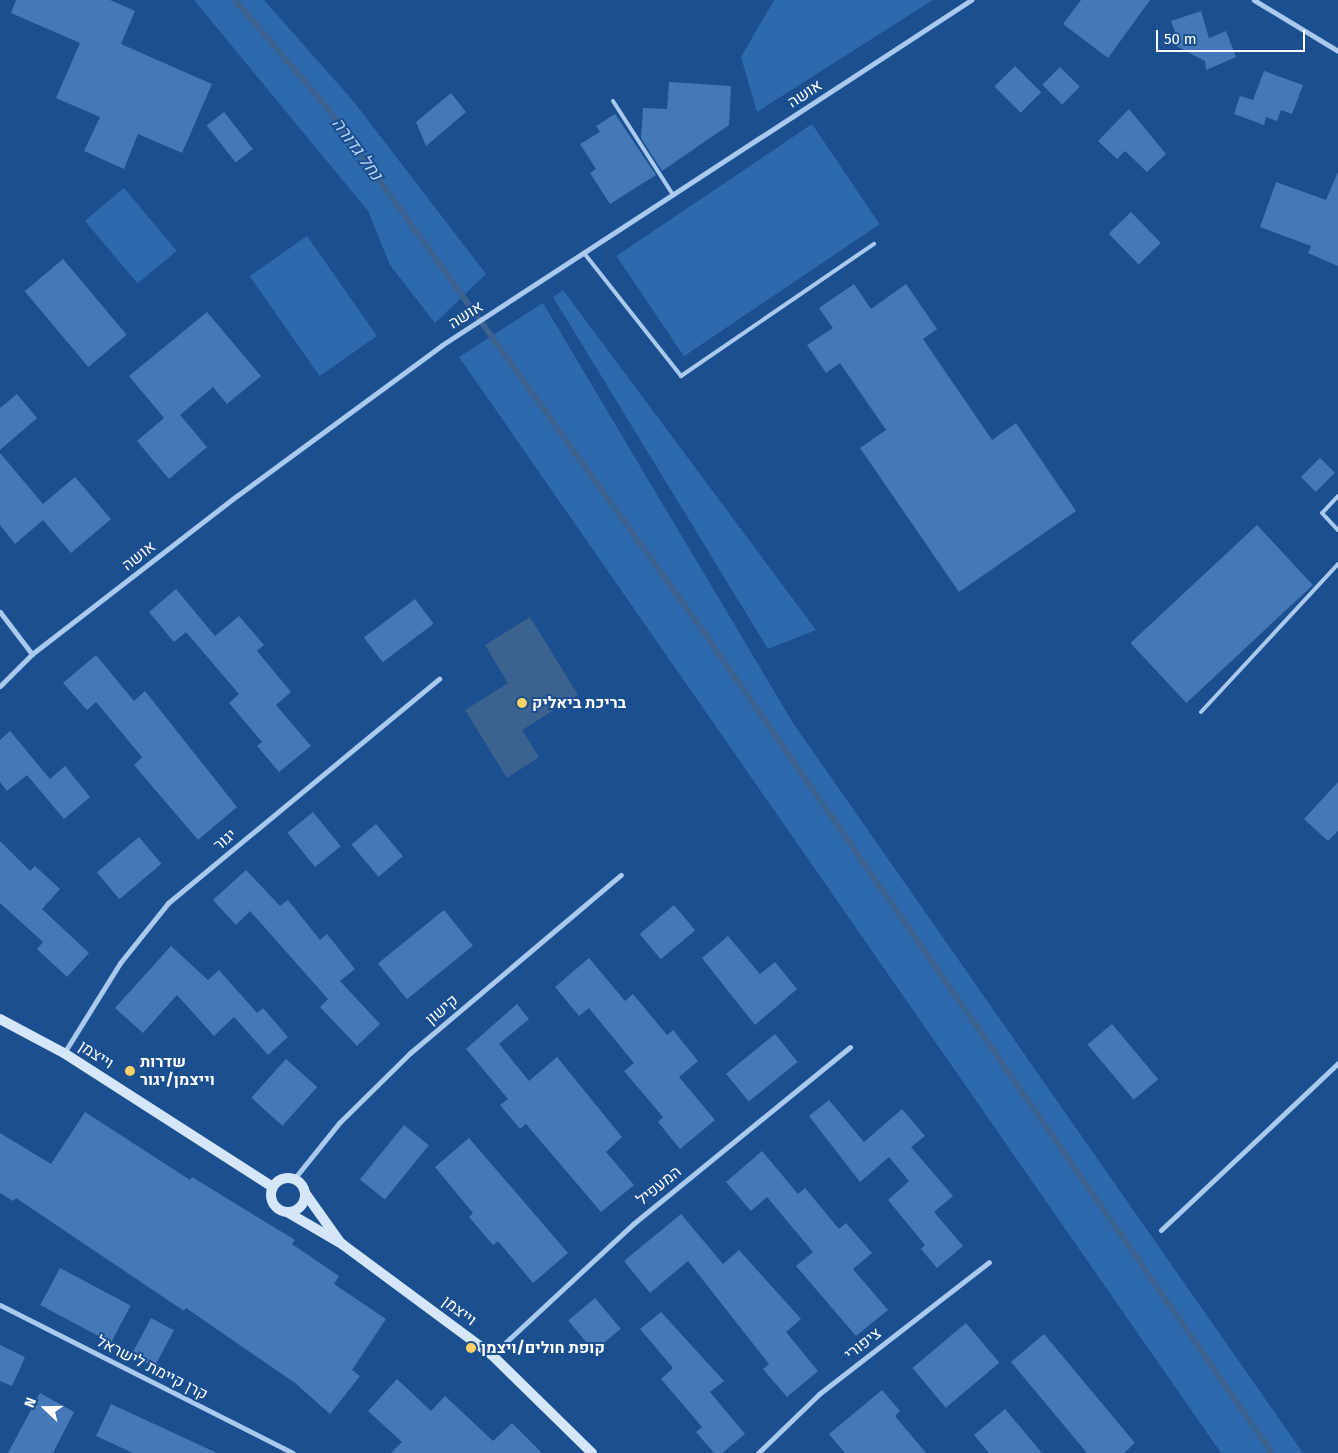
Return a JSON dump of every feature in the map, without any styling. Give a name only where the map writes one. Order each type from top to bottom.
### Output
[{"type":"street","name":"אושה","points":[[0,686],[32,654],[238,495],[470,328],[971,0]]},
{"type":"street","points":[[1254,0],[1338,51]]},
{"type":"street","points":[[0,612],[32,654]]},
{"type":"street","name":"יגור","points":[[64,1053],[120,963],[168,903],[439,679]]},
{"type":"street","name":"קישון","points":[[294,1179],[339,1123],[410,1053],[621,875]]},
{"type":"street","name":"וייצמן","points":[[0,1020],[64,1053],[273,1187]]},
{"type":"street","name":"המעפיל","points":[[492,1355],[633,1224],[850,1047]]},
{"type":"street","points":[[1161,1230],[1338,1063]]},
{"type":"street","points":[[294,1179],[305,1193],[302,1204],[287,1212],[273,1203],[273,1187],[280,1180],[294,1179]]},
{"type":"street","name":"וייצמן","points":[[305,1193],[342,1244]]},
{"type":"street","name":"וייצמן","points":[[287,1212],[342,1244],[492,1355],[592,1453]]},
{"type":"street","name":"ציפורי","points":[[758,1453],[819,1394],[989,1262]]},
{"type":"street","name":"קרן קיימת לישראל","points":[[0,1305],[293,1453]]},
{"type":"lane","points":[[613,101],[673,195]]},
{"type":"lane","points":[[584,253],[680,376],[874,244]]},
{"type":"lane","points":[[1338,496],[1322,513],[1338,530]]},
{"type":"lane","points":[[1201,712],[1338,564]]},
{"type":"shaded area","points":[[194,0],[264,0],[354,102],[486,274],[435,323],[390,265],[368,211]]},
{"type":"shaded area","points":[[774,0],[933,0],[757,112],[741,57]]},
{"type":"shaded area","points":[[812,124],[880,224],[684,356],[616,256]]},
{"type":"shaded area","points":[[124,188],[177,251],[138,284],[85,221]]},
{"type":"shaded area","points":[[307,236],[377,336],[320,376],[250,276]]},
{"type":"shaded area","points":[[563,290],[816,630],[768,649],[553,297]]},
{"type":"shaded area","points":[[543,303],[793,723],[1303,1453],[1221,1453],[459,357]]},
{"type":"shaded area","name":"בריכת ביאליק","points":[[530,617],[578,695],[522,730],[539,757],[507,778],[465,710],[508,683],[485,645]]},
{"type":"building","points":[[16,0],[110,0],[135,11],[121,44],[212,84],[182,153],[138,134],[124,169],[84,151],[100,117],[56,98],[80,43],[11,13]]},
{"type":"building","points":[[1081,0],[1150,0],[1108,58],[1063,24]]},
{"type":"building","points":[[1201,11],[1209,38],[1226,31],[1236,57],[1206,70],[1205,61],[1170,43],[1175,32],[1171,21]]},
{"type":"building","points":[[1015,66],[1041,92],[1021,113],[994,87]]},
{"type":"building","points":[[1060,67],[1080,87],[1062,104],[1042,85]]},
{"type":"building","points":[[1264,71],[1303,85],[1292,114],[1281,110],[1277,121],[1266,117],[1264,125],[1234,114],[1240,96],[1253,100]]},
{"type":"building","points":[[669,82],[731,86],[729,125],[662,171],[641,138],[643,108],[667,109]]},
{"type":"building","points":[[451,93],[466,112],[426,146],[416,122]]},
{"type":"building","points":[[1129,109],[1166,154],[1147,172],[1125,151],[1117,159],[1098,141]]},
{"type":"building","points":[[224,112],[253,149],[236,163],[207,126]]},
{"type":"building","points":[[615,114],[656,175],[610,204],[590,173],[596,169],[580,144],[600,132],[596,126]]},
{"type":"building","points":[[1338,172],[1338,266],[1308,253],[1311,246],[1260,227],[1276,182],[1326,200]]},
{"type":"building","points":[[1131,212],[1161,243],[1139,264],[1109,234]]},
{"type":"building","points":[[63,259],[127,335],[88,367],[25,291]]},
{"type":"building","points":[[854,284],[871,309],[906,284],[937,329],[923,339],[992,440],[1016,423],[1076,511],[959,592],[860,448],[886,430],[840,363],[826,373],[807,345],[833,328],[819,308]]},
{"type":"building","points":[[207,312],[261,376],[227,404],[213,387],[180,415],[207,447],[169,479],[137,441],[164,418],[129,376]]},
{"type":"building","points":[[17,394],[37,418],[0,450],[0,408]]},
{"type":"building","points":[[0,453],[43,504],[75,477],[111,519],[71,553],[43,520],[15,544],[0,525]]},
{"type":"building","points":[[1320,458],[1335,473],[1316,492],[1301,477]]},
{"type":"building","points":[[1257,525],[1313,585],[1186,703],[1130,643]]},
{"type":"building","points":[[176,589],[215,636],[239,616],[264,645],[257,651],[291,692],[276,705],[311,746],[279,772],[257,746],[262,742],[229,703],[239,694],[186,632],[174,642],[149,612]]},
{"type":"building","points":[[415,599],[434,624],[383,662],[364,638]]},
{"type":"building","points":[[96,655],[134,701],[145,691],[237,807],[198,840],[134,765],[142,757],[96,702],[87,710],[63,683]]},
{"type":"building","points":[[10,731],[50,779],[65,766],[90,797],[64,819],[27,775],[7,791],[0,782],[0,740]]},
{"type":"building","points":[[1338,782],[1338,831],[1328,841],[1304,819]]},
{"type":"building","points":[[313,812],[341,846],[315,867],[287,833]]},
{"type":"building","points":[[376,824],[403,856],[378,877],[351,845]]},
{"type":"building","points":[[139,837],[161,864],[119,899],[97,872]]},
{"type":"building","points":[[0,841],[30,871],[35,866],[60,889],[42,909],[89,953],[67,977],[37,949],[43,942],[0,903]]},
{"type":"building","points":[[246,870],[280,906],[288,900],[320,940],[327,934],[355,969],[340,981],[380,1024],[357,1046],[320,1007],[328,999],[250,911],[236,925],[213,900]]},
{"type":"building","points":[[674,905],[695,930],[661,959],[640,934]]},
{"type":"building","points":[[444,910],[473,946],[407,999],[378,963]]},
{"type":"building","points":[[728,936],[760,974],[775,962],[797,989],[755,1025],[702,958]]},
{"type":"building","points":[[171,946],[208,980],[219,970],[257,1013],[263,1008],[288,1037],[268,1055],[234,1017],[214,1036],[177,995],[143,1033],[115,1008]]},
{"type":"building","points":[[589,958],[625,1001],[633,994],[667,1035],[673,1030],[698,1061],[679,1077],[715,1120],[680,1149],[658,1122],[663,1117],[624,1071],[634,1063],[589,1008],[579,1016],[555,987]]},
{"type":"building","points":[[517,1004],[529,1019],[499,1044],[529,1081],[557,1057],[622,1137],[606,1152],[634,1185],[601,1212],[526,1124],[520,1129],[500,1105],[508,1099],[466,1049]]},
{"type":"building","points":[[1112,1024],[1158,1079],[1134,1100],[1087,1045]]},
{"type":"building","points":[[775,1034],[798,1062],[749,1102],[726,1074]]},
{"type":"building","points":[[286,1059],[317,1087],[282,1126],[251,1098]]},
{"type":"building","points":[[829,1100],[864,1142],[902,1109],[925,1136],[911,1147],[953,1196],[934,1212],[963,1246],[937,1268],[921,1249],[925,1245],[888,1200],[909,1181],[889,1157],[860,1182],[809,1116]]},
{"type":"building","points":[[85,1112],[190,1180],[192,1177],[295,1240],[292,1244],[339,1276],[334,1284],[386,1319],[352,1370],[360,1376],[330,1414],[295,1383],[186,1308],[184,1311],[16,1198],[13,1201],[0,1193],[0,1133],[51,1164]]},
{"type":"building","points":[[404,1125],[429,1145],[385,1200],[360,1179]]},
{"type":"building","points":[[469,1138],[568,1253],[533,1283],[498,1241],[493,1245],[469,1217],[473,1213],[435,1167]]},
{"type":"building","points":[[762,1151],[798,1194],[805,1188],[839,1229],[846,1223],[872,1253],[853,1269],[888,1310],[856,1336],[796,1266],[813,1252],[767,1197],[751,1211],[726,1182]]},
{"type":"building","points":[[681,1214],[723,1264],[739,1250],[801,1319],[786,1332],[818,1371],[787,1397],[763,1369],[769,1364],[688,1261],[650,1293],[624,1261]]},
{"type":"building","points":[[60,1268],[131,1306],[111,1343],[40,1305]]},
{"type":"building","points":[[595,1298],[621,1329],[594,1351],[568,1320]]},
{"type":"building","points":[[661,1312],[724,1381],[710,1392],[745,1434],[722,1453],[714,1453],[696,1432],[702,1427],[661,1379],[673,1368],[640,1329]]},
{"type":"building","points":[[151,1318],[174,1330],[154,1367],[131,1355]]},
{"type":"building","points":[[966,1323],[999,1363],[946,1408],[912,1368]]},
{"type":"building","points":[[1044,1334],[1135,1443],[1124,1453],[1087,1453],[1011,1362]]},
{"type":"building","points":[[0,1345],[25,1357],[12,1386],[0,1381]]},
{"type":"building","points":[[397,1379],[431,1411],[445,1396],[493,1441],[512,1423],[542,1453],[391,1453],[402,1442],[368,1411]]},
{"type":"building","points":[[882,1390],[900,1411],[895,1416],[926,1453],[845,1453],[829,1434]]},
{"type":"building","points":[[40,1393],[74,1412],[53,1453],[8,1453]]},
{"type":"building","points":[[111,1404],[217,1453],[133,1453],[96,1436]]},
{"type":"building","points":[[1005,1409],[1042,1453],[989,1453],[974,1435]]},
{"type":"waterway","name":"נחל גדורה","points":[[235,0],[329,110],[703,631],[1272,1453]]},
{"type":"place","name":"בריכת ביאליק","points":[[522,703]]},
{"type":"place","name":"שדרות וייצמן/יגור","points":[[130,1071]]},
{"type":"place","name":"קופת חולים/ויצמן","points":[[471,1348]]}]
